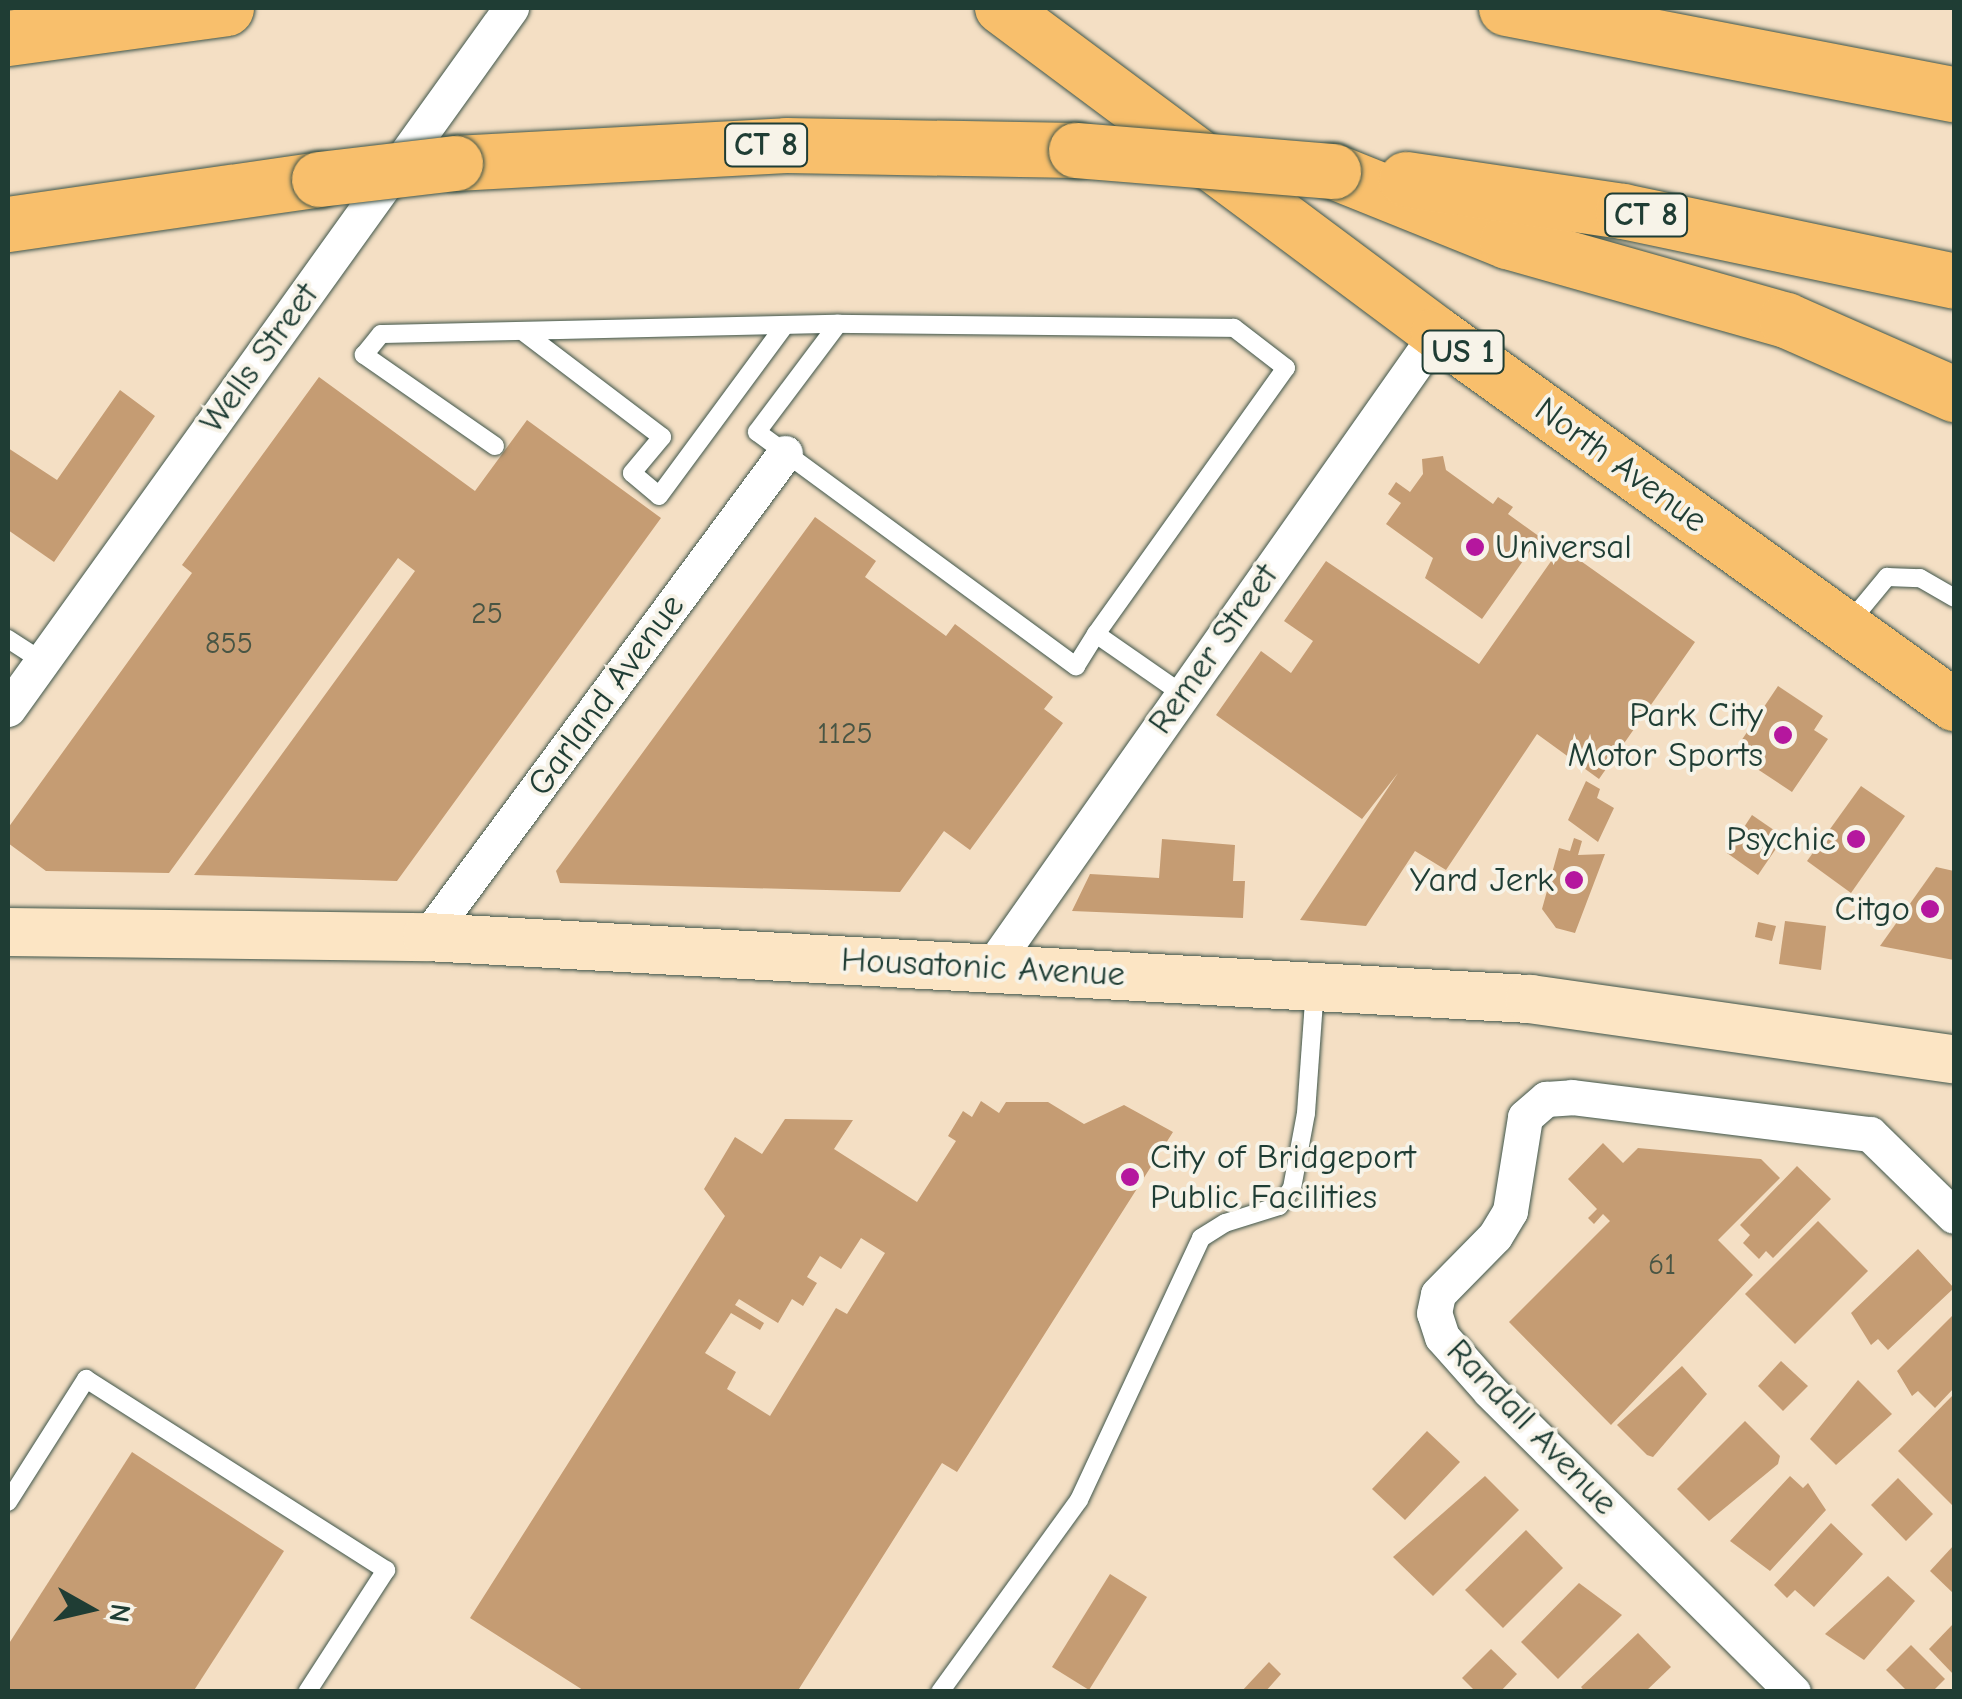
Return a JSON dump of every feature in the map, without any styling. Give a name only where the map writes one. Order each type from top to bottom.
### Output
[{"type":"highway","points":[[8,35],[226,8]]},
{"type":"highway","points":[[1506,8],[1665,33],[1954,94]]},
{"type":"highway","name":"CT 8","points":[[8,224],[456,163],[786,145],[1076,150],[1333,171],[1623,211],[1954,281]]},
{"type":"highway","points":[[1333,171],[1507,241],[1786,320],[1954,394]]},
{"type":"main road","name":"North Avenue","points":[[1001,8],[1437,333],[1954,705]]},
{"type":"main road","name":"Housatonic Avenue","points":[[8,932],[427,937],[1530,999],[1952,1053]]},
{"type":"street","name":"Wells Street","points":[[8,709],[511,8]]},
{"type":"street","name":"Remer Street","points":[[992,966],[1437,333]]},
{"type":"street","name":"Garland Avenue","points":[[427,937],[785,453]]},
{"type":"street","name":"Randall Avenue","points":[[1793,1692],[1490,1391],[1442,1337],[1434,1313],[1438,1294],[1496,1236],[1510,1211],[1526,1117],[1546,1099],[1572,1097],[1870,1134],[1954,1216]]},
{"type":"lane","points":[[496,446],[364,355],[381,334],[838,324],[1234,328],[1286,368],[1076,666],[757,432],[838,324]]},
{"type":"lane","points":[[525,333],[662,437],[632,473],[659,496],[785,325]]},
{"type":"lane","points":[[1846,627],[1887,577],[1920,578],[1954,598]]},
{"type":"lane","points":[[1096,634],[1181,693]]},
{"type":"lane","points":[[8,640],[42,661]]},
{"type":"lane","points":[[940,1692],[1079,1500],[1201,1238],[1225,1222],[1279,1206],[1292,1188],[1306,1113],[1315,986]]},
{"type":"lane","points":[[8,1502],[86,1379],[386,1570],[307,1692]]},
{"type":"building","points":[[319,377],[475,491],[527,420],[661,518],[397,881],[194,875],[415,571],[398,558],[169,873],[46,871],[8,843],[8,828],[192,573],[182,565]]},
{"type":"building","points":[[120,390],[155,416],[54,562],[8,530],[8,448],[57,480]]},
{"type":"building","name":"Universal","points":[[1443,456],[1446,470],[1493,504],[1498,497],[1513,507],[1508,514],[1540,537],[1482,619],[1425,578],[1433,558],[1386,524],[1401,503],[1388,494],[1396,482],[1410,492],[1423,474],[1422,459]]},
{"type":"building","points":[[815,517],[876,561],[865,577],[946,636],[955,624],[1053,697],[1044,709],[1063,723],[970,850],[944,831],[900,892],[560,883],[556,871]]},
{"type":"building","points":[[1561,547],[1695,642],[1599,779],[1537,734],[1446,870],[1415,851],[1366,926],[1300,920],[1398,773],[1362,819],[1216,715],[1261,651],[1291,673],[1313,641],[1284,621],[1326,561],[1479,664]]},
{"type":"building","name":"Park City Motor Sports","points":[[1778,686],[1823,716],[1814,730],[1828,739],[1792,792],[1733,753]]},
{"type":"building","points":[[1586,781],[1600,789],[1597,798],[1614,808],[1598,842],[1568,820]]},
{"type":"building","name":"Psychic","points":[[1861,786],[1905,816],[1851,893],[1807,861]]},
{"type":"building","points":[[1752,815],[1784,837],[1758,875],[1727,853]]},
{"type":"building","name":"Yard Jerk","points":[[1574,838],[1582,841],[1578,855],[1605,854],[1575,933],[1556,928],[1542,909],[1559,848],[1570,851]]},
{"type":"building","points":[[1162,839],[1235,845],[1233,881],[1245,881],[1243,918],[1072,911],[1090,874],[1159,878]]},
{"type":"building","name":"Citgo","points":[[1936,867],[1954,871],[1954,960],[1880,946]]},
{"type":"building","points":[[1785,921],[1826,926],[1821,970],[1779,964]]},
{"type":"building","points":[[1758,922],[1776,926],[1772,941],[1755,937]]},
{"type":"building","points":[[981,1101],[999,1113],[1006,1102],[1048,1102],[1084,1124],[1124,1105],[1173,1132],[957,1472],[942,1463],[797,1692],[586,1692],[470,1618],[725,1216],[704,1189],[735,1137],[762,1154],[785,1119],[853,1120],[834,1149],[917,1202],[956,1141],[948,1136],[963,1111],[972,1117]],"holes":[[[861,1238],[885,1253],[847,1314],[836,1308],[770,1416],[727,1389],[736,1372],[705,1353],[731,1313],[760,1330],[764,1323],[735,1305],[739,1299],[778,1323],[792,1299],[803,1306],[817,1283],[807,1277],[820,1256],[841,1269]]]},
{"type":"building","points":[[1603,1143],[1623,1163],[1638,1148],[1761,1159],[1780,1178],[1718,1240],[1753,1275],[1611,1425],[1509,1322],[1610,1221],[1603,1214],[1594,1224],[1588,1218],[1597,1209],[1568,1179]]},
{"type":"building","points":[[1797,1166],[1831,1199],[1773,1258],[1766,1251],[1759,1259],[1743,1243],[1750,1235],[1740,1225]]},
{"type":"building","points":[[1818,1221],[1868,1271],[1795,1344],[1745,1294]]},
{"type":"building","points":[[1918,1249],[1954,1288],[1888,1350],[1878,1339],[1871,1345],[1851,1313]]},
{"type":"building","points":[[1954,1314],[1954,1388],[1935,1408],[1918,1391],[1912,1396],[1897,1371]]},
{"type":"building","points":[[1781,1361],[1808,1386],[1783,1411],[1758,1386]]},
{"type":"building","points":[[1682,1366],[1707,1394],[1653,1457],[1647,1455],[1617,1425]]},
{"type":"building","points":[[1858,1380],[1892,1414],[1836,1465],[1810,1439]]},
{"type":"building","points":[[1954,1394],[1954,1507],[1898,1451]]},
{"type":"building","points":[[1745,1421],[1780,1456],[1778,1464],[1709,1521],[1677,1489]]},
{"type":"building","points":[[1427,1431],[1460,1462],[1405,1520],[1372,1489]]},
{"type":"building","points":[[132,1452],[284,1551],[193,1692],[8,1692],[8,1645]]},
{"type":"building","points":[[1485,1476],[1519,1510],[1433,1596],[1393,1557]]},
{"type":"building","points":[[1790,1476],[1803,1488],[1808,1483],[1826,1510],[1770,1571],[1730,1541]]},
{"type":"building","points":[[1898,1478],[1933,1514],[1906,1541],[1871,1505]]},
{"type":"building","points":[[1831,1523],[1863,1554],[1814,1607],[1795,1590],[1787,1598],[1774,1585]]},
{"type":"building","points":[[1526,1530],[1563,1568],[1503,1628],[1465,1590]]},
{"type":"building","points":[[1954,1545],[1954,1594],[1930,1571]]},
{"type":"building","points":[[1110,1574],[1147,1597],[1089,1690],[1052,1667]]},
{"type":"building","points":[[1888,1576],[1915,1601],[1864,1660],[1825,1634]]},
{"type":"building","points":[[1579,1583],[1622,1615],[1558,1679],[1521,1642]]},
{"type":"building","points":[[1954,1623],[1954,1675],[1929,1649]]},
{"type":"building","points":[[1638,1633],[1671,1667],[1645,1692],[1585,1692],[1581,1687]]},
{"type":"building","points":[[1911,1645],[1945,1679],[1932,1692],[1908,1692],[1886,1670]]},
{"type":"building","points":[[1491,1649],[1517,1674],[1500,1692],[1476,1692],[1462,1678]]},
{"type":"building","points":[[1269,1662],[1281,1674],[1265,1692],[1241,1692]]},
{"type":"place","name":"Universal","points":[[1475,547]]},
{"type":"place","name":"Park City Motor Sports","points":[[1783,735]]},
{"type":"place","name":"Psychic","points":[[1856,839]]},
{"type":"place","name":"Yard Jerk","points":[[1574,880]]},
{"type":"place","name":"Citgo","points":[[1930,909]]},
{"type":"place","name":"City of Bridgeport Public Facilities","points":[[1130,1177]]}]
